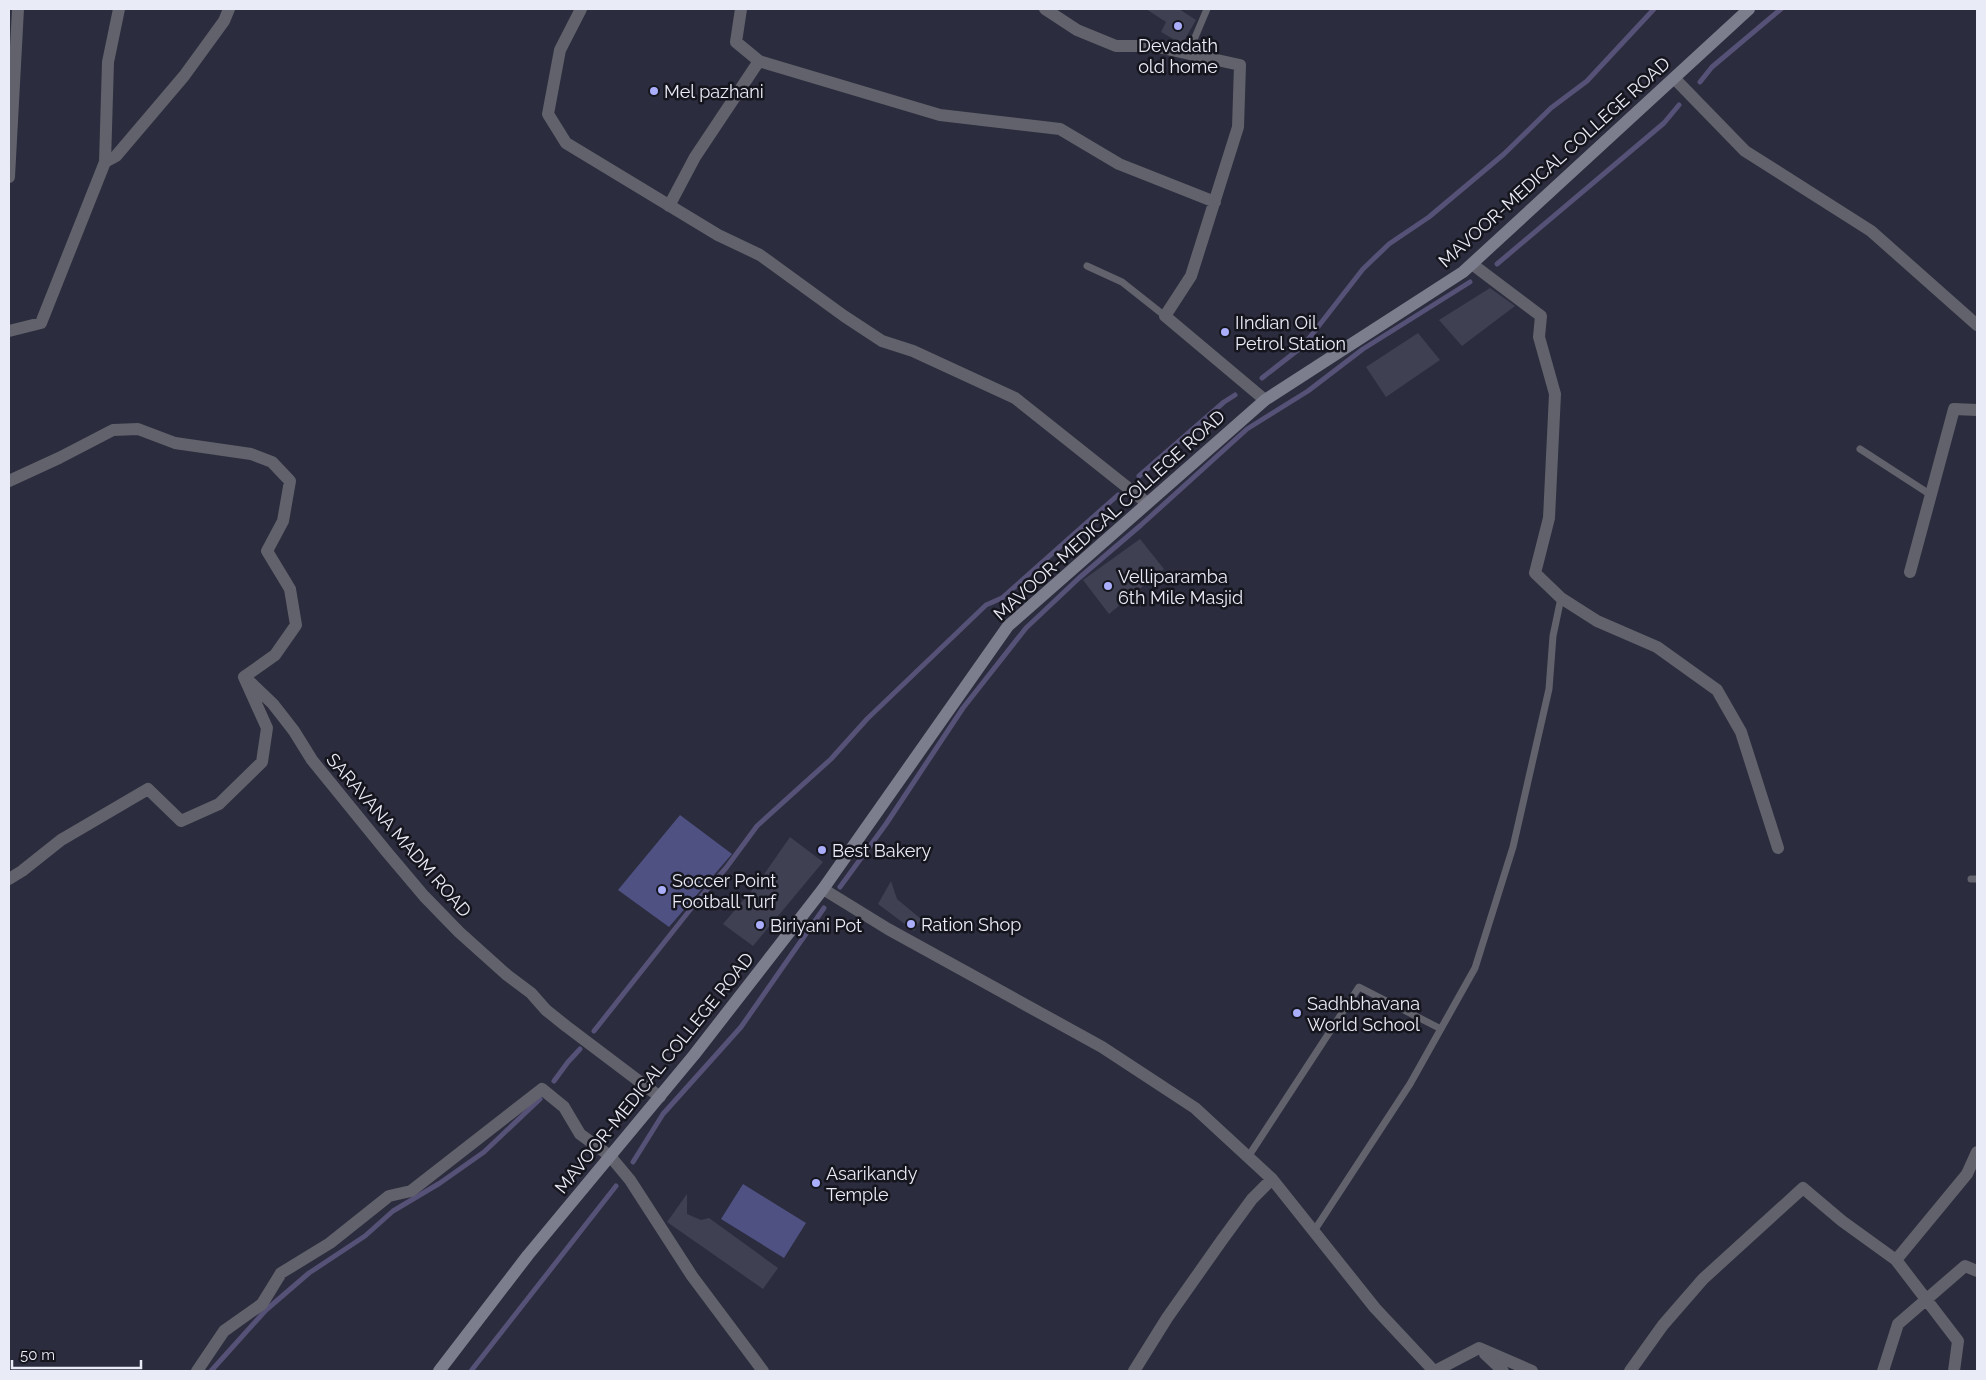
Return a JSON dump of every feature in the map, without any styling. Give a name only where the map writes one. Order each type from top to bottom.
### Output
[{"type":"main road","name":"MAVOOR-MEDICAL COLLEGE ROAD","points":[[439,1371],[528,1255],[706,1040],[823,889],[1008,626],[1265,400],[1463,272],[1749,9]]},
{"type":"street","points":[[9,177],[18,9]]},
{"type":"street","points":[[9,331],[41,323],[105,162],[108,62],[119,9]]},
{"type":"street","points":[[105,162],[116,156],[184,76],[224,21],[229,9]]},
{"type":"street","points":[[581,9],[560,50],[548,114],[566,143],[718,235],[760,255],[882,341],[913,351],[996,391],[1016,398],[1147,503]]},
{"type":"street","points":[[741,9],[736,42],[759,61],[940,115],[1060,129],[1119,164],[1215,202]]},
{"type":"street","points":[[1045,9],[1076,30],[1116,46],[1152,46],[1240,65],[1238,127],[1192,276],[1165,316],[1265,400]]},
{"type":"street","points":[[669,206],[695,157],[759,61]]},
{"type":"street","points":[[1674,78],[1745,150],[1871,231],[1977,325]]},
{"type":"street","points":[[1472,264],[1541,316],[1538,337],[1555,394],[1549,518],[1535,573],[1561,598],[1596,621],[1657,647],[1717,690],[1741,732],[1778,848]]},
{"type":"street","points":[[1910,572],[1954,409],[1977,410]]},
{"type":"street","points":[[9,481],[113,430],[138,429],[175,443],[251,454],[272,462],[290,481],[283,521],[267,551],[290,589],[296,625],[275,655],[244,677],[267,728],[262,762],[219,804],[181,821],[148,789],[61,840],[9,879]]},
{"type":"street","name":"SARAVANA MADM ROAD","points":[[244,677],[273,704],[294,731],[312,760],[374,836],[424,896],[459,932],[530,993],[546,1010],[660,1096]]},
{"type":"street","points":[[823,889],[888,929],[1102,1047],[1195,1108],[1272,1179],[1375,1308],[1435,1371],[1479,1348]]},
{"type":"street","points":[[197,1371],[224,1330],[262,1304],[281,1273],[330,1243],[389,1196],[411,1190],[542,1089],[564,1107],[580,1134],[610,1156],[630,1180],[668,1241],[714,1308],[764,1371]]},
{"type":"street","points":[[1896,1260],[1967,1174],[1977,1152]]},
{"type":"street","points":[[1134,1371],[1167,1318],[1222,1240],[1252,1199],[1272,1179]]},
{"type":"street","points":[[1630,1371],[1663,1325],[1703,1279],[1803,1188],[1842,1222],[1896,1260],[1958,1341],[1954,1371]]},
{"type":"street","points":[[1883,1371],[1898,1324],[1965,1266],[1977,1272]]},
{"type":"street","points":[[1479,1348],[1503,1371]]},
{"type":"street","points":[[1479,1348],[1532,1371]]},
{"type":"lane","points":[[1188,54],[1207,9]]},
{"type":"lane","points":[[1087,266],[1122,282],[1165,316]]},
{"type":"lane","points":[[1860,449],[1931,495]]},
{"type":"lane","points":[[1314,1231],[1410,1084],[1475,968],[1513,846],[1549,690],[1553,636],[1561,598]]},
{"type":"lane","points":[[1248,1157],[1359,987],[1441,1029]]},
{"type":"shaded area","points":[[680,815],[732,854],[669,927],[618,890]]},
{"type":"shaded area","points":[[743,1184],[806,1223],[784,1258],[721,1219]]},
{"type":"building","name":"Devadath old home","points":[[1146,9],[1179,9],[1196,20],[1182,44],[1161,32],[1166,22]]},
{"type":"building","points":[[1490,288],[1515,306],[1462,346],[1439,320]]},
{"type":"building","points":[[1418,333],[1440,360],[1386,397],[1366,367]]},
{"type":"building","points":[[1140,539],[1164,569],[1109,614],[1083,580]]},
{"type":"building","points":[[790,837],[823,862],[753,946],[723,924],[758,883]]},
{"type":"building","points":[[891,881],[897,899],[921,919],[914,931],[878,904]]},
{"type":"building","points":[[687,1194],[687,1214],[701,1220],[709,1218],[778,1268],[763,1289],[667,1222]]},
{"type":"waterway","points":[[1262,378],[1303,346],[1363,269],[1389,244],[1429,217],[1504,154],[1551,108],[1587,81],[1654,9]]},
{"type":"waterway","points":[[1700,82],[1712,67],[1781,9]]},
{"type":"waterway","points":[[1497,264],[1664,123],[1679,105]]},
{"type":"waterway","points":[[840,887],[886,824],[963,708],[1026,628],[1079,578],[1247,429],[1308,391],[1363,349],[1470,282]]},
{"type":"waterway","points":[[1139,476],[1224,402],[1235,395]]},
{"type":"waterway","points":[[594,1031],[697,901],[726,868],[757,826],[831,759],[867,719],[986,605],[1002,598],[1118,495]]},
{"type":"waterway","points":[[633,1162],[663,1114],[741,1027],[824,908]]},
{"type":"waterway","points":[[554,1081],[580,1049]]},
{"type":"waterway","points":[[211,1371],[266,1310],[309,1273],[365,1236],[393,1211],[440,1183],[484,1152],[540,1099]]},
{"type":"waterway","points":[[471,1371],[616,1186]]},
{"type":"place","name":"Devadath old home","points":[[1178,26]]},
{"type":"place","name":"Mel pazhani","points":[[654,91]]},
{"type":"place","name":"IIndian Oil Petrol Station","points":[[1225,332]]},
{"type":"place","name":"Velliparamba 6th Mile Masjid","points":[[1108,586]]},
{"type":"place","name":"Best Bakery","points":[[822,850]]},
{"type":"place","name":"Soccer Point Football Turf","points":[[662,890]]},
{"type":"place","name":"Ration Shop","points":[[911,924]]},
{"type":"place","name":"Biriyani Pot","points":[[760,925]]},
{"type":"place","name":"Sadhbhavana World School","points":[[1297,1013]]},
{"type":"place","name":"Asarikandy Temple","points":[[816,1183]]}]
